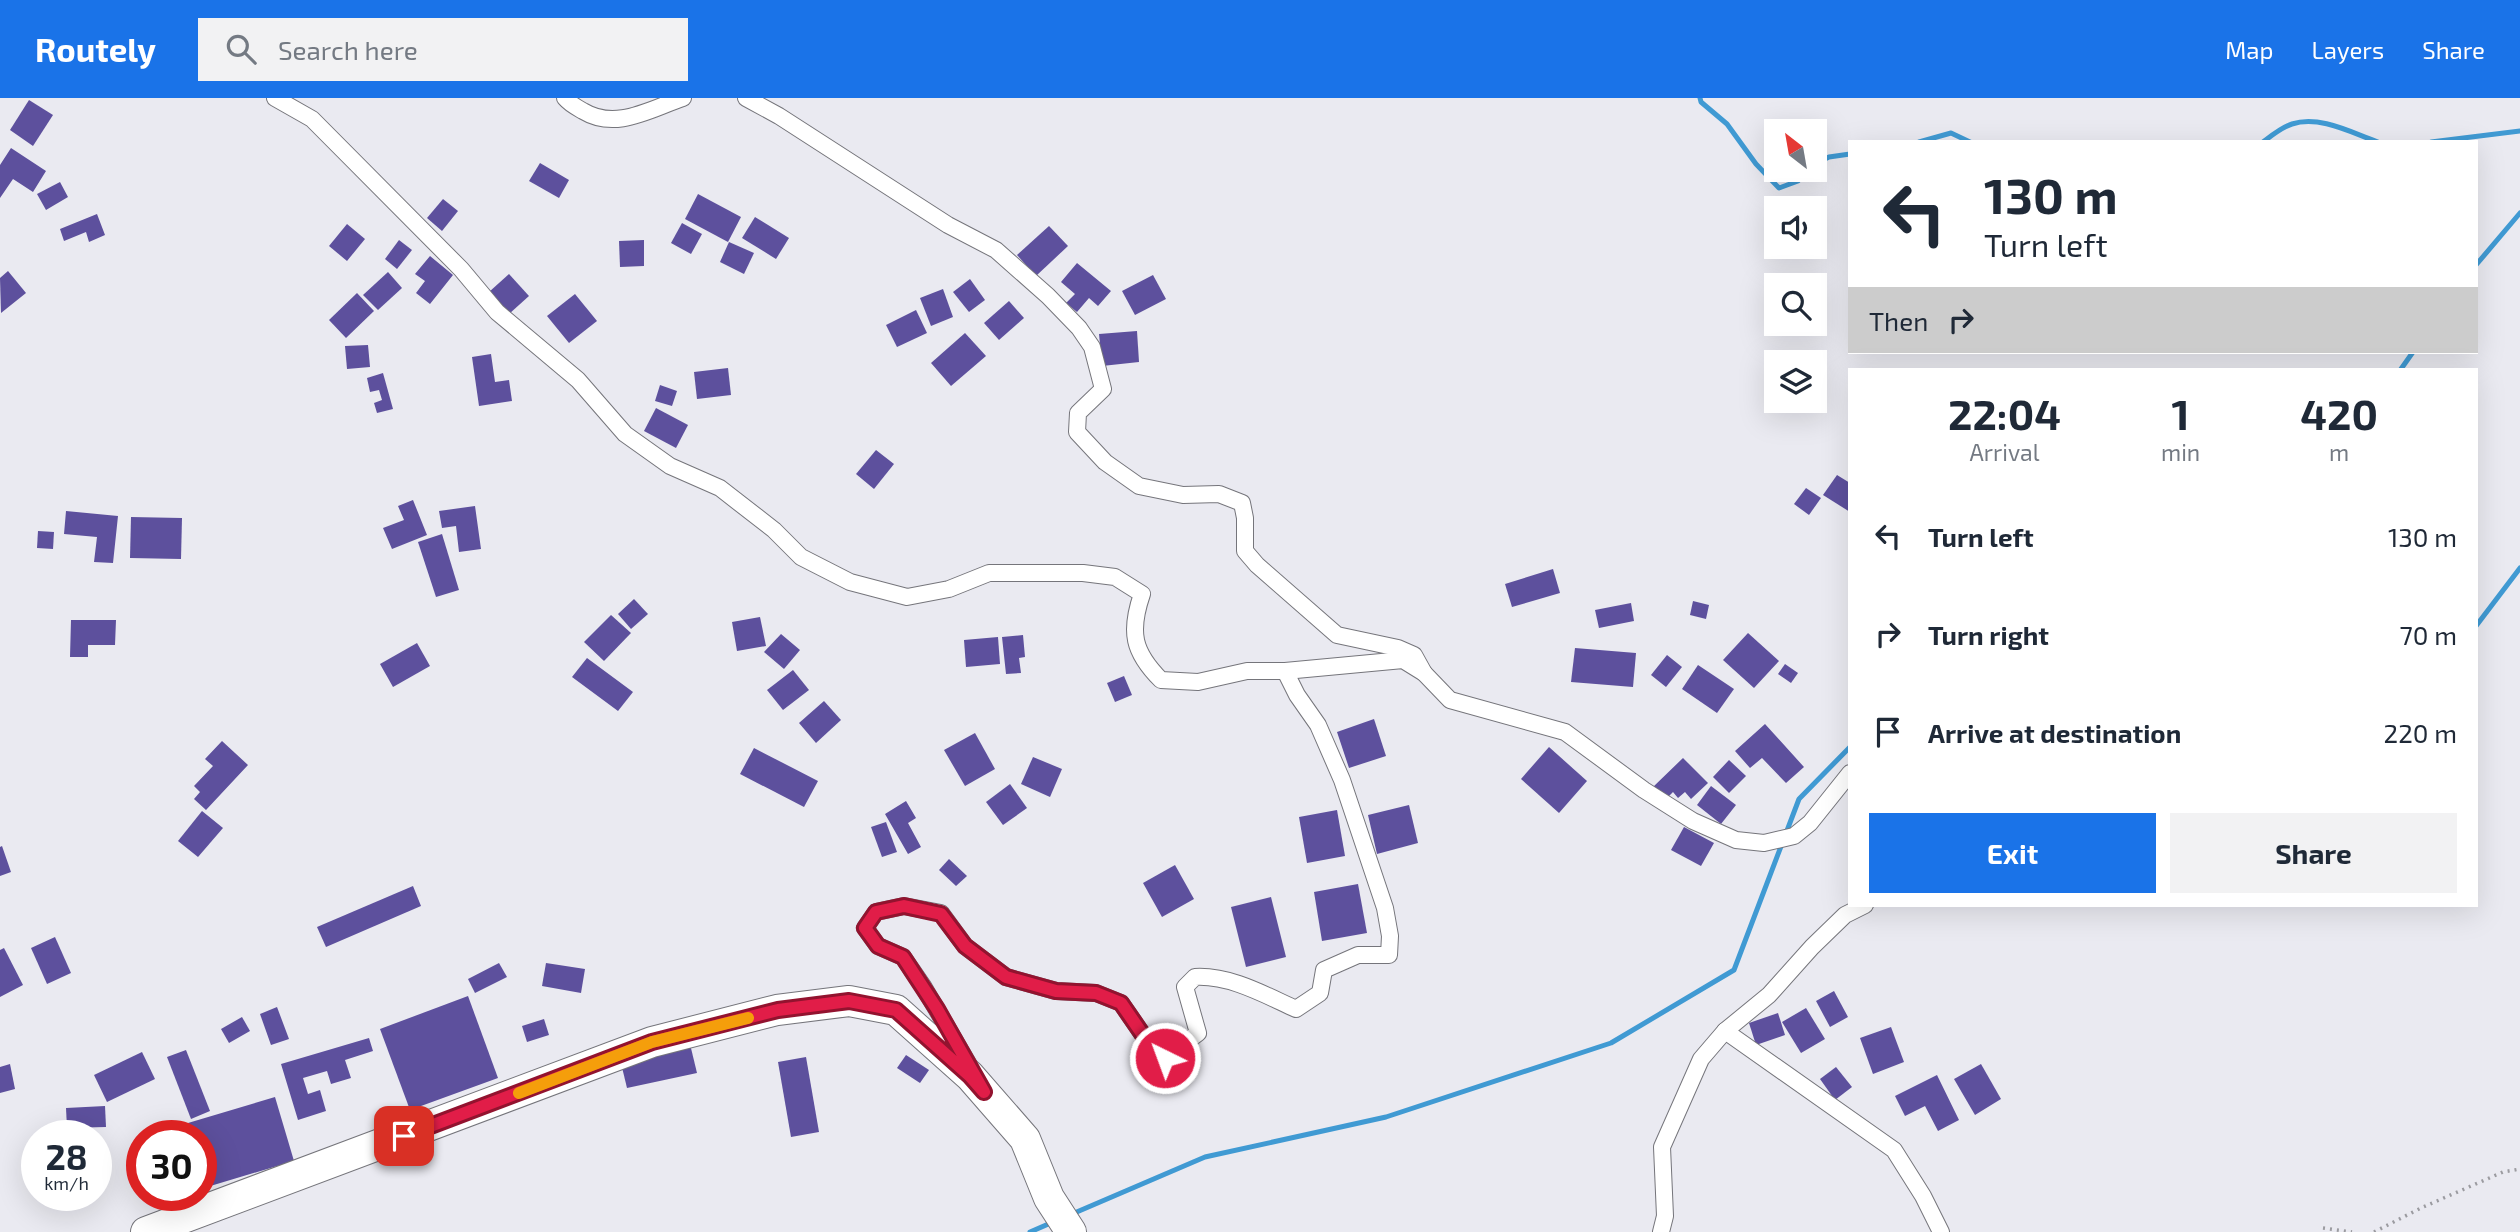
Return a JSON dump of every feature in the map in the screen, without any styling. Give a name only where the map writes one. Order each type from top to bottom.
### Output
[{"type":"highway","points":[[146,1232],[652,1042],[778,1010],[849,1001],[896,1010],[970,1076],[1026,1139],[1049,1198],[1071,1232]]},
{"type":"street","points":[[275,98],[312,119],[461,269],[497,312],[578,380],[625,435],[670,466],[720,488],[774,530],[802,558],[850,582],[907,597],[949,589],[989,573],[1083,573],[1115,576],[1142,594],[1133,619],[1138,652],[1161,680],[1198,682],[1247,671],[1285,671],[1403,660],[1424,673],[1450,700],[1565,732],[1693,821],[1736,840],[1764,843],[1794,836],[1810,823],[1848,776]]},
{"type":"street","points":[[565,98],[568,103],[595,118],[624,120],[684,98]]},
{"type":"street","points":[[746,98],[779,116],[948,225],[996,250],[1048,296],[1079,328],[1092,347],[1103,389],[1078,413],[1077,432],[1105,462],[1139,486],[1183,495],[1219,494],[1242,503],[1245,551],[1257,565],[1337,635],[1414,655],[1424,673]]},
{"type":"street","points":[[984,1092],[944,1020],[903,957],[878,946],[865,928],[876,912],[904,906],[941,914],[965,946],[1006,977],[1056,991],[1096,993],[1121,1003],[1143,1035],[1165,1058],[1198,1033],[1185,987],[1195,976],[1211,976],[1245,987],[1296,1009],[1320,993],[1324,970],[1358,955],[1389,955],[1390,936],[1385,908],[1350,803],[1318,725],[1297,695],[1285,671]]},
{"type":"street","points":[[1661,1232],[1665,1216],[1662,1147],[1701,1059],[1725,1031],[1769,995],[1845,915],[1861,907]]},
{"type":"street","points":[[1725,1031],[1894,1150],[1923,1196],[1941,1232]]},
{"type":"path","points":[[2374,1232],[2503,1172],[2520,1169]]},
{"type":"path","points":[[2323,1227],[2352,1232]]},
{"type":"building","points":[[29,100],[53,115],[33,146],[10,130]]},
{"type":"building","points":[[11,148],[46,171],[33,192],[13,179],[0,198],[0,165]]},
{"type":"building","points":[[540,163],[569,180],[559,198],[529,181]]},
{"type":"building","points":[[60,182],[68,197],[46,210],[37,194]]},
{"type":"building","points":[[698,194],[741,217],[728,242],[685,219]]},
{"type":"building","points":[[443,199],[458,211],[442,231],[427,218]]},
{"type":"building","points":[[97,214],[105,235],[89,242],[86,232],[64,241],[60,229]]},
{"type":"building","points":[[755,217],[789,238],[776,259],[742,238]]},
{"type":"building","points":[[682,223],[702,234],[691,254],[671,243]]},
{"type":"building","points":[[347,224],[365,239],[347,261],[329,246]]},
{"type":"building","points":[[1049,226],[1068,246],[1036,276],[1017,255]]},
{"type":"building","points":[[399,240],[412,250],[397,269],[385,259]]},
{"type":"building","points":[[644,240],[644,266],[620,267],[619,241]]},
{"type":"building","points":[[729,242],[754,253],[744,274],[720,262]]},
{"type":"building","points":[[430,256],[453,275],[430,304],[416,293],[425,281],[415,274]]},
{"type":"building","points":[[1077,263],[1111,291],[1098,306],[1089,298],[1077,312],[1066,303],[1075,294],[1061,282]]},
{"type":"building","points":[[8,271],[26,293],[1,313],[0,278]]},
{"type":"building","points":[[388,272],[402,288],[378,310],[363,295]]},
{"type":"building","points":[[509,274],[529,296],[509,314],[489,292]]},
{"type":"building","points":[[1153,275],[1166,299],[1135,315],[1122,291]]},
{"type":"building","points":[[970,279],[985,300],[969,312],[953,292]]},
{"type":"building","points":[[943,289],[953,317],[931,326],[920,298]]},
{"type":"building","points":[[357,293],[374,311],[346,338],[329,320]]},
{"type":"building","points":[[575,294],[597,321],[569,343],[547,316]]},
{"type":"building","points":[[1009,301],[1024,318],[999,340],[984,323]]},
{"type":"building","points":[[916,310],[927,333],[897,347],[886,325]]},
{"type":"building","points":[[1137,331],[1139,362],[1102,366],[1099,334]]},
{"type":"building","points":[[965,333],[986,356],[951,386],[931,363]]},
{"type":"building","points":[[368,345],[370,367],[347,369],[345,346]]},
{"type":"building","points":[[491,354],[495,382],[509,380],[512,401],[479,406],[472,357]]},
{"type":"building","points":[[728,368],[731,395],[697,399],[694,372]]},
{"type":"building","points":[[383,373],[393,409],[377,413],[374,403],[382,400],[379,390],[370,392],[367,378]]},
{"type":"building","points":[[660,385],[677,391],[672,406],[655,401]]},
{"type":"building","points":[[656,408],[688,425],[676,448],[644,431]]},
{"type":"building","points":[[876,450],[894,464],[874,489],[856,474]]},
{"type":"building","points":[[1837,475],[1848,482],[1848,511],[1823,495]]},
{"type":"building","points":[[1806,488],[1821,498],[1809,515],[1794,504]]},
{"type":"building","points":[[413,500],[427,535],[392,549],[383,528],[404,520],[398,506]]},
{"type":"building","points":[[475,506],[481,549],[459,552],[456,526],[442,528],[439,511]]},
{"type":"building","points":[[66,511],[118,516],[113,563],[94,562],[97,537],[64,534]]},
{"type":"building","points":[[131,517],[182,518],[181,559],[130,558]]},
{"type":"building","points":[[38,531],[54,532],[53,549],[37,548]]},
{"type":"building","points":[[442,534],[459,590],[436,597],[418,542]]},
{"type":"building","points":[[1553,569],[1560,593],[1512,607],[1505,584]]},
{"type":"building","points":[[634,599],[648,614],[631,629],[618,614]]},
{"type":"building","points":[[1693,601],[1709,605],[1706,619],[1690,615]]},
{"type":"building","points":[[1631,603],[1634,621],[1599,628],[1595,610]]},
{"type":"building","points":[[611,615],[631,633],[604,661],[584,642]]},
{"type":"building","points":[[760,617],[766,646],[737,651],[732,622]]},
{"type":"building","points":[[71,620],[116,620],[115,645],[88,645],[88,657],[70,657]]},
{"type":"building","points":[[1748,633],[1779,661],[1754,688],[1723,660]]},
{"type":"building","points":[[781,634],[800,650],[784,669],[764,652]]},
{"type":"building","points":[[1023,635],[1025,657],[1019,658],[1021,673],[1006,674],[1002,637]]},
{"type":"building","points":[[998,637],[1000,664],[966,667],[964,640]]},
{"type":"building","points":[[417,643],[430,666],[393,687],[380,664]]},
{"type":"building","points":[[1575,648],[1636,653],[1633,687],[1571,682]]},
{"type":"building","points":[[1667,655],[1682,667],[1666,687],[1651,675]]},
{"type":"building","points":[[587,658],[633,692],[618,711],[572,677]]},
{"type":"building","points":[[1785,664],[1798,673],[1791,683],[1778,674]]},
{"type":"building","points":[[1698,665],[1734,689],[1717,713],[1682,689]]},
{"type":"building","points":[[793,670],[809,690],[783,710],[767,690]]},
{"type":"building","points":[[1124,676],[1132,695],[1115,702],[1107,683]]},
{"type":"building","points":[[824,701],[841,720],[816,743],[799,723]]},
{"type":"building","points":[[1374,719],[1386,756],[1349,768],[1337,732]]},
{"type":"building","points":[[1765,724],[1804,767],[1786,783],[1762,758],[1750,768],[1735,751]]},
{"type":"building","points":[[975,733],[995,769],[965,786],[944,750]]},
{"type":"building","points":[[222,741],[248,765],[206,810],[194,799],[200,792],[194,786],[213,766],[205,759]]},
{"type":"building","points":[[1549,747],[1587,781],[1559,813],[1521,779]]},
{"type":"building","points":[[754,748],[818,781],[804,807],[740,774]]},
{"type":"building","points":[[1033,757],[1062,769],[1050,797],[1021,784]]},
{"type":"building","points":[[1683,758],[1708,783],[1691,799],[1685,792],[1678,798],[1673,792],[1666,799],[1653,787]]},
{"type":"building","points":[[1729,760],[1746,776],[1729,793],[1713,777]]},
{"type":"building","points":[[1010,784],[1027,808],[1003,825],[986,802]]},
{"type":"building","points":[[1711,786],[1736,805],[1721,824],[1697,805]]},
{"type":"building","points":[[906,801],[916,818],[908,823],[921,847],[908,854],[885,814]]},
{"type":"building","points":[[1409,805],[1418,843],[1377,854],[1368,815]]},
{"type":"building","points":[[1337,810],[1345,856],[1307,863],[1299,817]]},
{"type":"building","points":[[202,811],[223,828],[198,857],[178,841]]},
{"type":"building","points":[[886,822],[897,852],[882,857],[871,827]]},
{"type":"building","points":[[1684,827],[1714,843],[1701,866],[1671,850]]},
{"type":"building","points":[[2,846],[11,872],[0,876],[0,847]]},
{"type":"building","points":[[949,859],[967,876],[956,886],[939,870]]},
{"type":"building","points":[[1175,865],[1194,899],[1162,917],[1143,883]]},
{"type":"building","points":[[1358,884],[1367,933],[1322,941],[1314,892]]},
{"type":"building","points":[[413,886],[421,906],[326,947],[317,927]]},
{"type":"building","points":[[1271,897],[1286,957],[1246,967],[1231,907]]},
{"type":"building","points":[[55,937],[71,973],[47,984],[31,948]]},
{"type":"building","points":[[4,948],[23,985],[0,997],[0,950]]},
{"type":"building","points":[[499,963],[507,977],[475,993],[468,979]]},
{"type":"building","points":[[546,963],[585,969],[581,993],[542,986]]},
{"type":"building","points":[[1834,991],[1848,1017],[1830,1027],[1816,1001]]},
{"type":"building","points":[[468,996],[498,1078],[410,1110],[380,1029]]},
{"type":"building","points":[[277,1007],[289,1039],[271,1045],[260,1014]]},
{"type":"building","points":[[1806,1008],[1825,1039],[1801,1053],[1782,1022]]},
{"type":"building","points":[[1778,1013],[1785,1035],[1756,1045],[1749,1023]]},
{"type":"building","points":[[242,1017],[250,1031],[229,1043],[221,1029]]},
{"type":"building","points":[[544,1019],[549,1035],[527,1042],[522,1026]]},
{"type":"building","points":[[1891,1027],[1904,1062],[1873,1074],[1860,1038]]},
{"type":"building","points":[[369,1038],[373,1051],[345,1060],[351,1078],[331,1084],[327,1071],[303,1078],[308,1094],[320,1090],[326,1111],[298,1120],[281,1064]]},
{"type":"building","points":[[690,1044],[697,1073],[627,1088],[620,1059]]},
{"type":"building","points":[[186,1050],[210,1111],[191,1119],[167,1057]]},
{"type":"building","points":[[142,1052],[155,1079],[107,1102],[94,1075]]},
{"type":"building","points":[[906,1055],[929,1070],[920,1083],[897,1068]]},
{"type":"building","points":[[806,1057],[819,1132],[791,1137],[778,1062]]},
{"type":"building","points":[[10,1064],[15,1089],[0,1093],[0,1067]]},
{"type":"building","points":[[1981,1064],[2001,1099],[1975,1115],[1954,1079]]},
{"type":"building","points":[[1836,1067],[1852,1087],[1835,1100],[1820,1079]]},
{"type":"building","points":[[1937,1075],[1959,1120],[1938,1131],[1925,1106],[1905,1116],[1895,1096]]},
{"type":"building","points":[[275,1097],[294,1161],[217,1184],[217,1120],[198,1120]]},
{"type":"building","points":[[105,1106],[106,1120],[67,1120],[66,1108]]},
{"type":"waterway","points":[[1700,98],[1701,102],[1727,124],[1764,172]]},
{"type":"waterway","points":[[2266,140],[2288,125],[2303,122],[2325,123],[2373,140]]},
{"type":"waterway","points":[[2447,140],[2520,131]]},
{"type":"waterway","points":[[1926,140],[1951,133],[1966,140]]},
{"type":"waterway","points":[[1827,158],[1848,154]]},
{"type":"waterway","points":[[1773,182],[1779,188],[1795,182]]},
{"type":"waterway","points":[[2478,263],[2520,213]]},
{"type":"waterway","points":[[2402,368],[2412,354]]},
{"type":"waterway","points":[[2478,623],[2520,568]]},
{"type":"waterway","points":[[1072,1214],[1205,1157],[1386,1117],[1611,1043],[1734,970],[1799,799],[1848,749]]},
{"type":"waterway","points":[[1030,1232],[1053,1222]]},
{"type":"slow traffic","points":[[519,1093],[652,1042],[748,1018]]},
{"type":"route","points":[[404,1136],[652,1042],[778,1010],[849,1001],[896,1010],[970,1076],[984,1092],[951,1031],[903,957],[878,946],[865,928],[876,912],[904,906],[941,914],[965,946],[1006,977],[1056,991],[1096,993],[1121,1003],[1143,1035],[1165,1058]]}]
